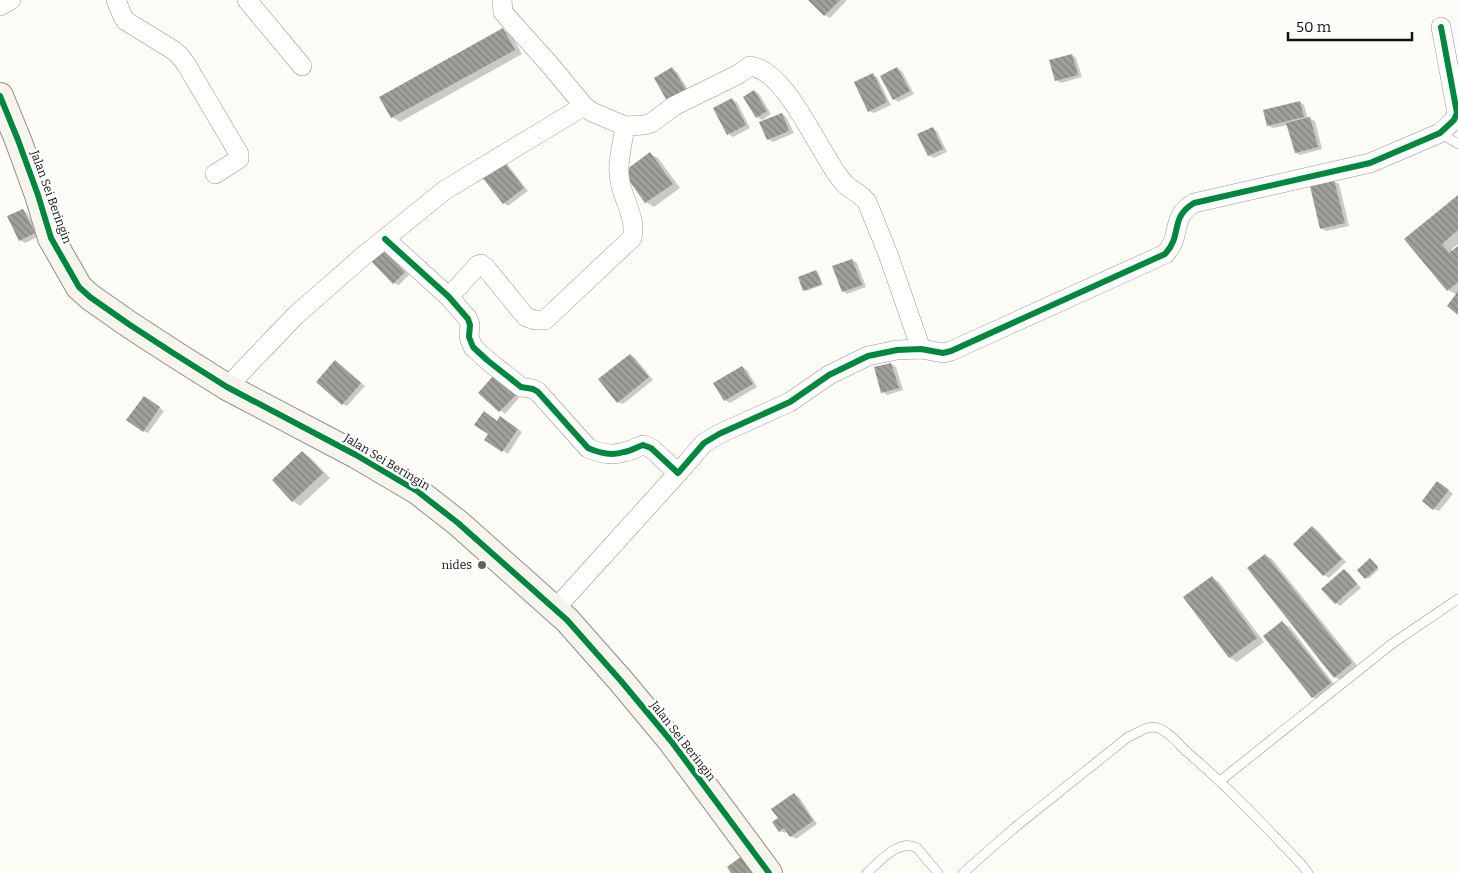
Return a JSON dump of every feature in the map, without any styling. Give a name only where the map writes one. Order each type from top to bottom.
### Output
[{"type":"street","points":[[0,6],[11,0]]},
{"type":"street","points":[[116,0],[126,21],[173,50],[183,60],[239,154],[239,159],[216,174]]},
{"type":"street","points":[[247,0],[302,66]]},
{"type":"street","points":[[502,0],[503,12],[550,64],[584,106],[592,112],[625,126],[651,123],[674,106],[739,74],[750,66],[763,70],[791,98],[842,181],[863,197],[866,202],[888,254],[921,349]]},
{"type":"street","points":[[554,609],[704,443],[719,434],[790,402],[829,375],[868,356],[897,350],[921,349],[943,353],[951,351],[1165,254],[1173,243],[1181,213],[1185,208],[1194,203],[1370,163],[1440,133],[1454,120],[1457,113],[1441,27]]},
{"type":"street","name":"Jalan Sei Beringin","points":[[0,96],[38,195],[51,238],[79,287],[130,325],[227,387],[356,455],[417,491],[458,523],[567,620],[621,681],[670,741],[769,873]]},
{"type":"street","points":[[227,387],[296,315],[361,258],[446,190],[584,106]]},
{"type":"street","points":[[449,297],[481,264],[526,317],[535,320],[545,320],[632,238],[634,231],[619,180],[625,126]]},
{"type":"street","points":[[385,239],[449,297],[468,319],[470,325],[469,337],[473,347],[521,387],[538,392],[588,448],[597,452],[623,453],[643,445],[651,448],[678,473]]},
{"type":"lane","points":[[1440,133],[1458,144]]},
{"type":"lane","points":[[1220,781],[1393,643],[1458,599]]},
{"type":"lane","points":[[962,873],[1013,829],[1128,737],[1153,727],[1170,736],[1220,781],[1308,873]]},
{"type":"lane","points":[[867,873],[894,850],[907,845],[917,848],[938,873]]},
{"type":"building","points":[[808,0],[840,0],[824,16]]},
{"type":"building","points":[[503,28],[515,50],[391,118],[379,97]]},
{"type":"building","points":[[1072,54],[1078,75],[1055,81],[1049,60]]},
{"type":"building","points":[[672,67],[686,90],[667,101],[654,78]]},
{"type":"building","points":[[897,67],[910,91],[893,100],[880,76]]},
{"type":"building","points":[[873,73],[887,102],[868,112],[854,82]]},
{"type":"building","points":[[754,90],[767,111],[756,118],[743,97]]},
{"type":"building","points":[[732,98],[746,125],[727,135],[713,108]]},
{"type":"building","points":[[1300,101],[1304,117],[1267,126],[1263,110]]},
{"type":"building","points":[[782,113],[789,131],[767,140],[759,122]]},
{"type":"building","points":[[1310,117],[1318,147],[1295,153],[1286,123]]},
{"type":"building","points":[[933,127],[943,149],[928,156],[917,134]]},
{"type":"building","points":[[650,152],[673,184],[645,203],[623,172]]},
{"type":"building","points":[[503,161],[524,188],[503,204],[482,177]]},
{"type":"building","points":[[1334,180],[1345,223],[1320,229],[1310,186]]},
{"type":"building","points":[[1458,195],[1458,230],[1442,244],[1449,253],[1458,246],[1458,282],[1447,291],[1404,239]]},
{"type":"building","points":[[23,209],[35,233],[19,241],[7,216]]},
{"type":"building","points":[[383,250],[405,272],[393,284],[371,261]]},
{"type":"building","points":[[852,259],[862,285],[842,292],[832,266]]},
{"type":"building","points":[[816,270],[822,284],[803,291],[798,277]]},
{"type":"building","points":[[1458,291],[1458,315],[1447,306]]},
{"type":"building","points":[[630,354],[649,377],[617,403],[598,379]]},
{"type":"building","points":[[335,360],[361,383],[342,405],[316,382]]},
{"type":"building","points":[[891,363],[899,388],[881,393],[874,367]]},
{"type":"building","points":[[742,366],[753,384],[724,401],[713,383]]},
{"type":"building","points":[[494,375],[516,395],[499,412],[478,393]]},
{"type":"building","points":[[144,396],[160,407],[143,432],[126,420]]},
{"type":"building","points":[[484,411],[497,421],[500,416],[518,429],[502,452],[484,440],[488,434],[474,425]]},
{"type":"building","points":[[302,451],[323,473],[292,502],[272,480]]},
{"type":"building","points":[[1437,481],[1449,490],[1433,510],[1422,501]]},
{"type":"building","points":[[1312,526],[1342,559],[1323,576],[1293,544]]},
{"type":"building","points":[[1265,554],[1352,663],[1334,678],[1247,568]]},
{"type":"building","points":[[1370,558],[1378,567],[1365,579],[1357,570]]},
{"type":"building","points":[[1344,569],[1357,584],[1335,604],[1321,589]]},
{"type":"building","points":[[1212,576],[1257,638],[1229,658],[1183,597]]},
{"type":"building","points":[[1282,621],[1331,683],[1312,698],[1263,636]]},
{"type":"building","points":[[794,793],[813,821],[790,837],[784,828],[779,832],[772,822],[778,818],[771,809]]},
{"type":"building","points":[[742,856],[754,873],[731,873],[727,867]]},
{"type":"cycle path","points":[[385,239],[449,297],[468,319],[470,325],[469,337],[473,347],[521,387],[538,392],[588,448],[601,453],[615,454],[643,445],[651,448],[678,473],[704,443],[719,434],[790,402],[829,375],[868,356],[897,350],[921,349],[943,353],[951,351],[1165,254],[1174,240],[1181,215],[1194,203],[1370,163],[1440,133],[1454,120],[1457,113],[1441,27]]},
{"type":"cycle path","points":[[0,96],[38,195],[51,238],[79,287],[130,325],[227,387],[356,455],[417,491],[458,523],[567,620],[671,741],[769,873]]},
{"type":"place","name":"nides","points":[[482,565]]}]
